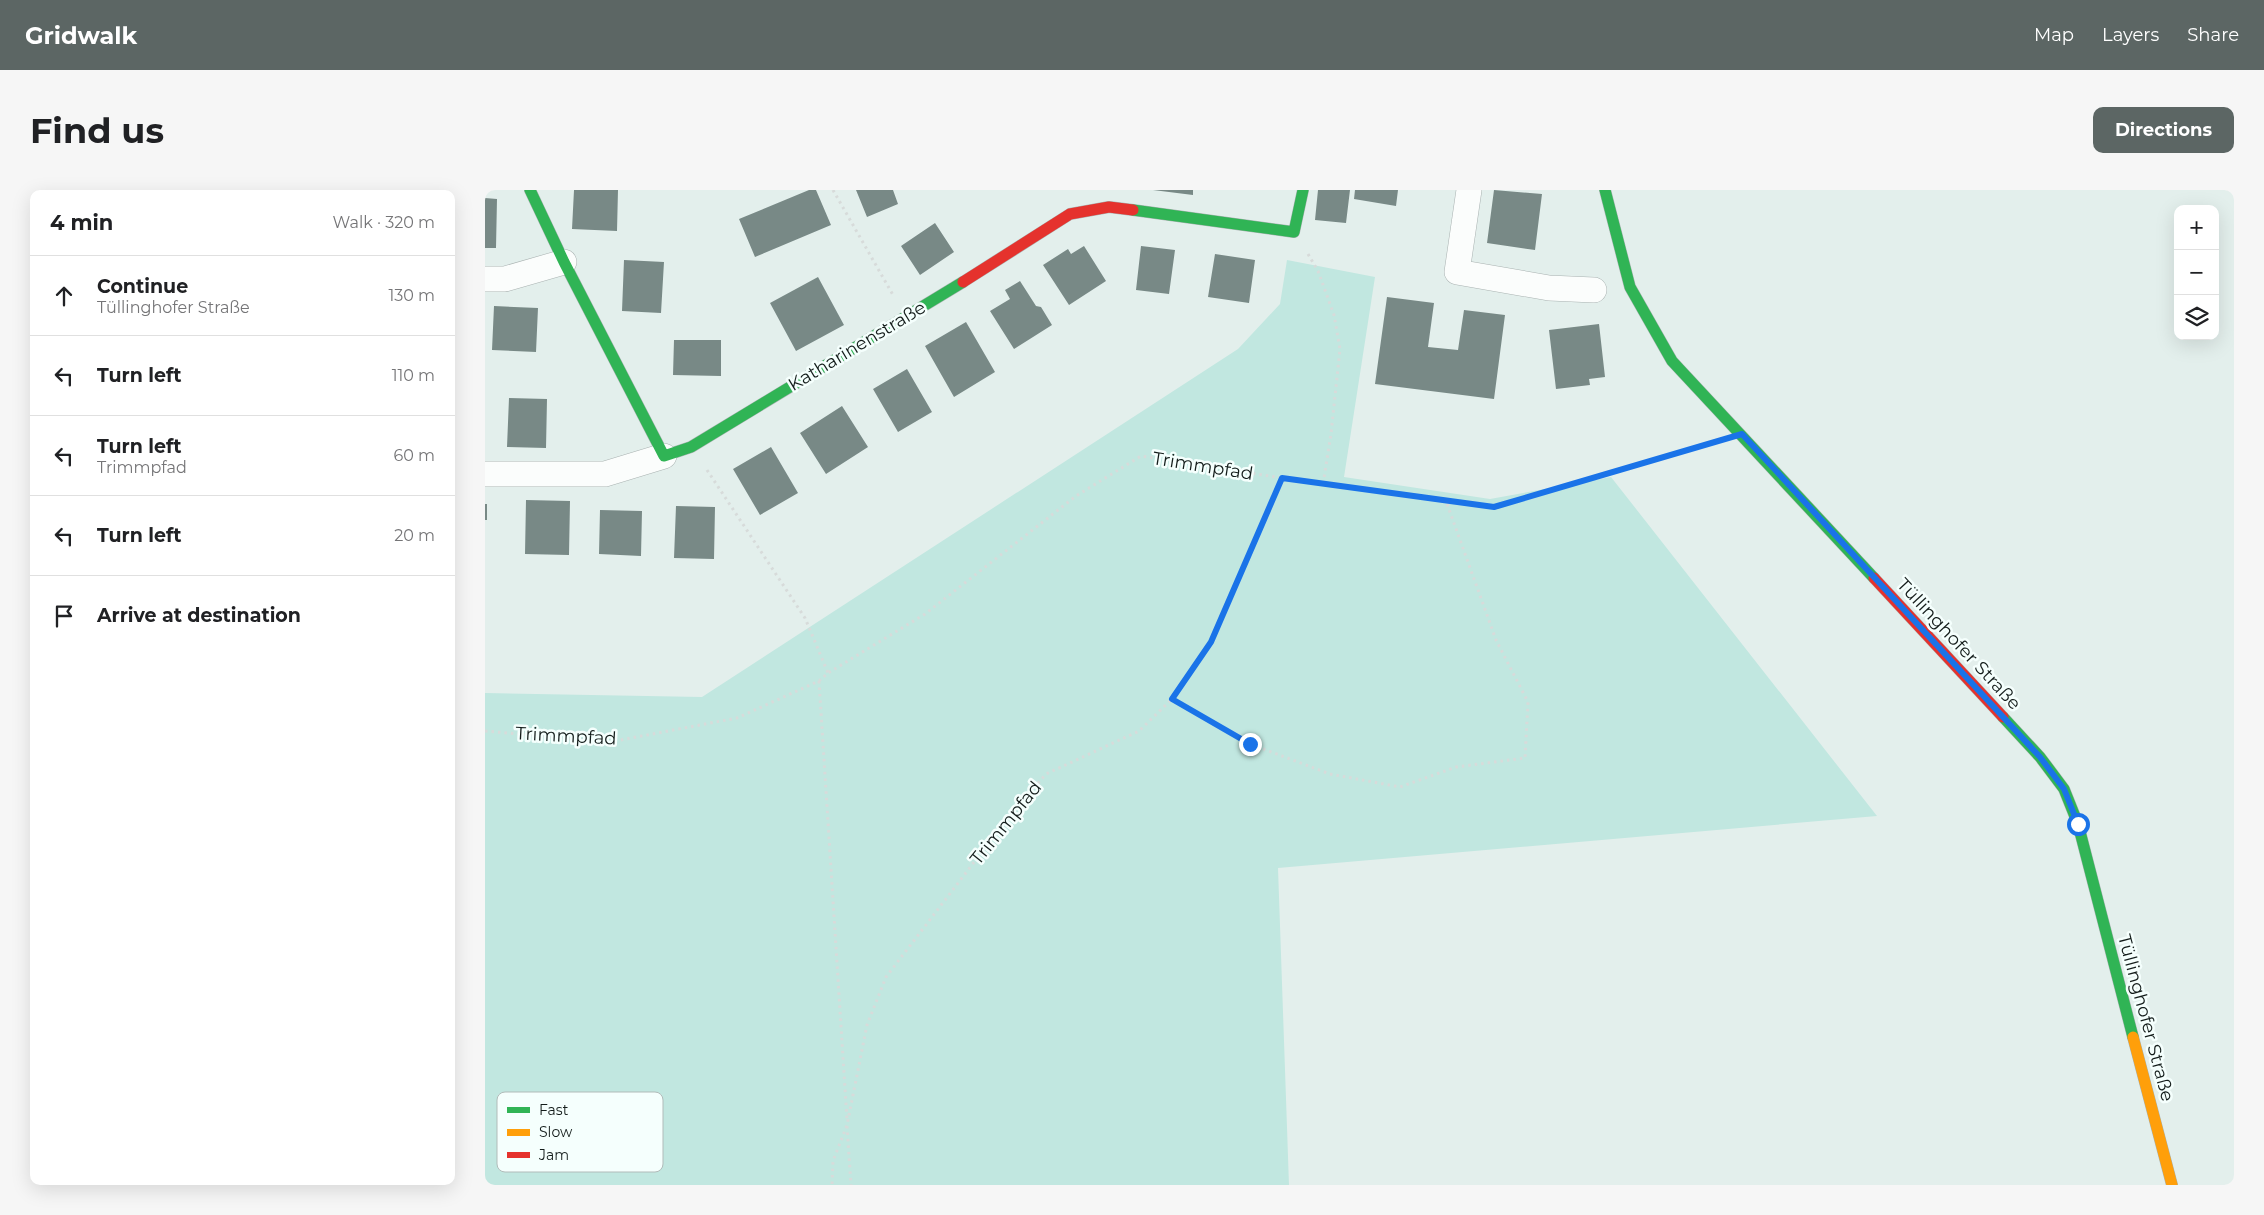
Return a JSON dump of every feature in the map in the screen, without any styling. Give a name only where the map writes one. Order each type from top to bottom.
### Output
[{"type":"street","points":[[485,474],[605,474],[664,456],[564,262],[530,190]]},
{"type":"street","points":[[1295,232],[1303,190]]},
{"type":"street","points":[[1469,190],[1457,272],[1549,288],[1594,290]]},
{"type":"street","name":"Tüllinghofer Straße","points":[[1605,190],[1630,287],[1672,361],[1742,434],[2040,757],[2064,789],[2078,824],[2172,1185]]},
{"type":"street","name":"Katharinenstraße","points":[[664,456],[691,447],[906,318],[1070,214],[1109,207],[1295,232]]},
{"type":"street","points":[[485,279],[505,279],[564,262]]},
{"type":"path","points":[[833,190],[906,318]]},
{"type":"path","points":[[1295,232],[1318,271],[1335,315],[1340,349],[1336,398],[1323,484]]},
{"type":"path","points":[[1282,478],[1494,507],[1742,434]]},
{"type":"path","points":[[691,447],[805,618],[828,673]]},
{"type":"path","name":"Trimmpfad","points":[[485,731],[610,742],[737,718],[819,681],[828,673],[925,614],[1076,496],[1141,456],[1282,478],[1211,642],[1172,699],[1139,731],[1046,774],[1011,814],[886,977],[867,1025],[847,1125],[833,1161],[832,1185]]},
{"type":"path","points":[[1172,699],[1250,744],[1330,774],[1400,787],[1456,767],[1525,758],[1528,702],[1496,640],[1446,500]]},
{"type":"path","points":[[819,681],[851,1185]]},
{"type":"green space","points":[[1287,260],[1375,277],[1344,477],[1490,499],[1611,477],[1877,816],[1278,868],[1289,1185],[485,1185],[485,693],[702,697],[1238,349],[1280,304]]},
{"type":"building","points":[[574,190],[618,190],[617,231],[572,229]]},
{"type":"building","points":[[809,190],[816,190],[831,225],[755,257],[739,219]]},
{"type":"building","points":[[856,190],[893,190],[898,204],[867,217]]},
{"type":"building","points":[[1153,190],[1193,190],[1193,195]]},
{"type":"building","points":[[1318,190],[1350,190],[1346,223],[1315,220]]},
{"type":"building","points":[[1355,190],[1398,190],[1396,206],[1354,199]]},
{"type":"building","points":[[1494,190],[1542,194],[1535,250],[1487,243]]},
{"type":"building","points":[[485,198],[497,199],[496,248],[485,248]]},
{"type":"building","points":[[935,223],[954,252],[920,275],[901,246]]},
{"type":"building","points":[[1084,246],[1106,281],[1069,305],[1043,265],[1068,249],[1071,254]]},
{"type":"building","points":[[1141,246],[1175,250],[1169,294],[1136,290]]},
{"type":"building","points":[[1215,254],[1255,260],[1249,303],[1208,297]]},
{"type":"building","points":[[624,260],[664,262],[661,313],[622,311]]},
{"type":"building","points":[[818,277],[844,325],[796,351],[770,303]]},
{"type":"building","points":[[1020,281],[1036,306],[1041,307],[1052,325],[1014,349],[990,311],[1010,299],[1005,290]]},
{"type":"building","points":[[1387,297],[1434,303],[1428,347],[1458,350],[1464,310],[1505,315],[1494,399],[1375,384]]},
{"type":"building","points":[[494,306],[538,308],[536,352],[492,350]]},
{"type":"building","points":[[966,322],[995,372],[954,397],[925,346]]},
{"type":"building","points":[[1599,324],[1605,377],[1589,379],[1590,385],[1556,389],[1549,330]]},
{"type":"building","points":[[674,340],[721,340],[721,376],[673,375]]},
{"type":"building","points":[[907,369],[932,412],[898,432],[873,389]]},
{"type":"building","points":[[509,398],[547,399],[546,448],[507,447]]},
{"type":"building","points":[[842,406],[868,447],[826,474],[800,433]]},
{"type":"building","points":[[771,447],[798,493],[760,515],[733,469]]},
{"type":"building","points":[[526,500],[570,501],[569,555],[525,554]]},
{"type":"building","points":[[485,504],[487,504],[487,520],[485,520]]},
{"type":"building","points":[[676,506],[715,507],[714,559],[674,558]]},
{"type":"building","points":[[600,510],[642,511],[641,556],[599,554]]},
{"type":"traffic: fast","points":[[530,190],[564,262],[664,456],[691,447],[963,282]]},
{"type":"traffic: fast","points":[[1133,210],[1294,232],[1303,190]]},
{"type":"traffic: fast","points":[[1605,190],[1630,287],[1672,361],[1874,578]]},
{"type":"traffic: fast","points":[[2003,717],[2040,757],[2064,789],[2078,824],[2133,1037]]},
{"type":"traffic: slow","points":[[2133,1037],[2172,1185]]},
{"type":"traffic: jam","points":[[963,282],[1070,214],[1109,207],[1133,210]]},
{"type":"traffic: jam","points":[[1874,578],[2003,717]]},
{"type":"route","points":[[1250,744],[1172,699],[1211,642],[1282,478],[1494,507],[1742,434],[2040,757],[2064,789],[2078,824]]}]
